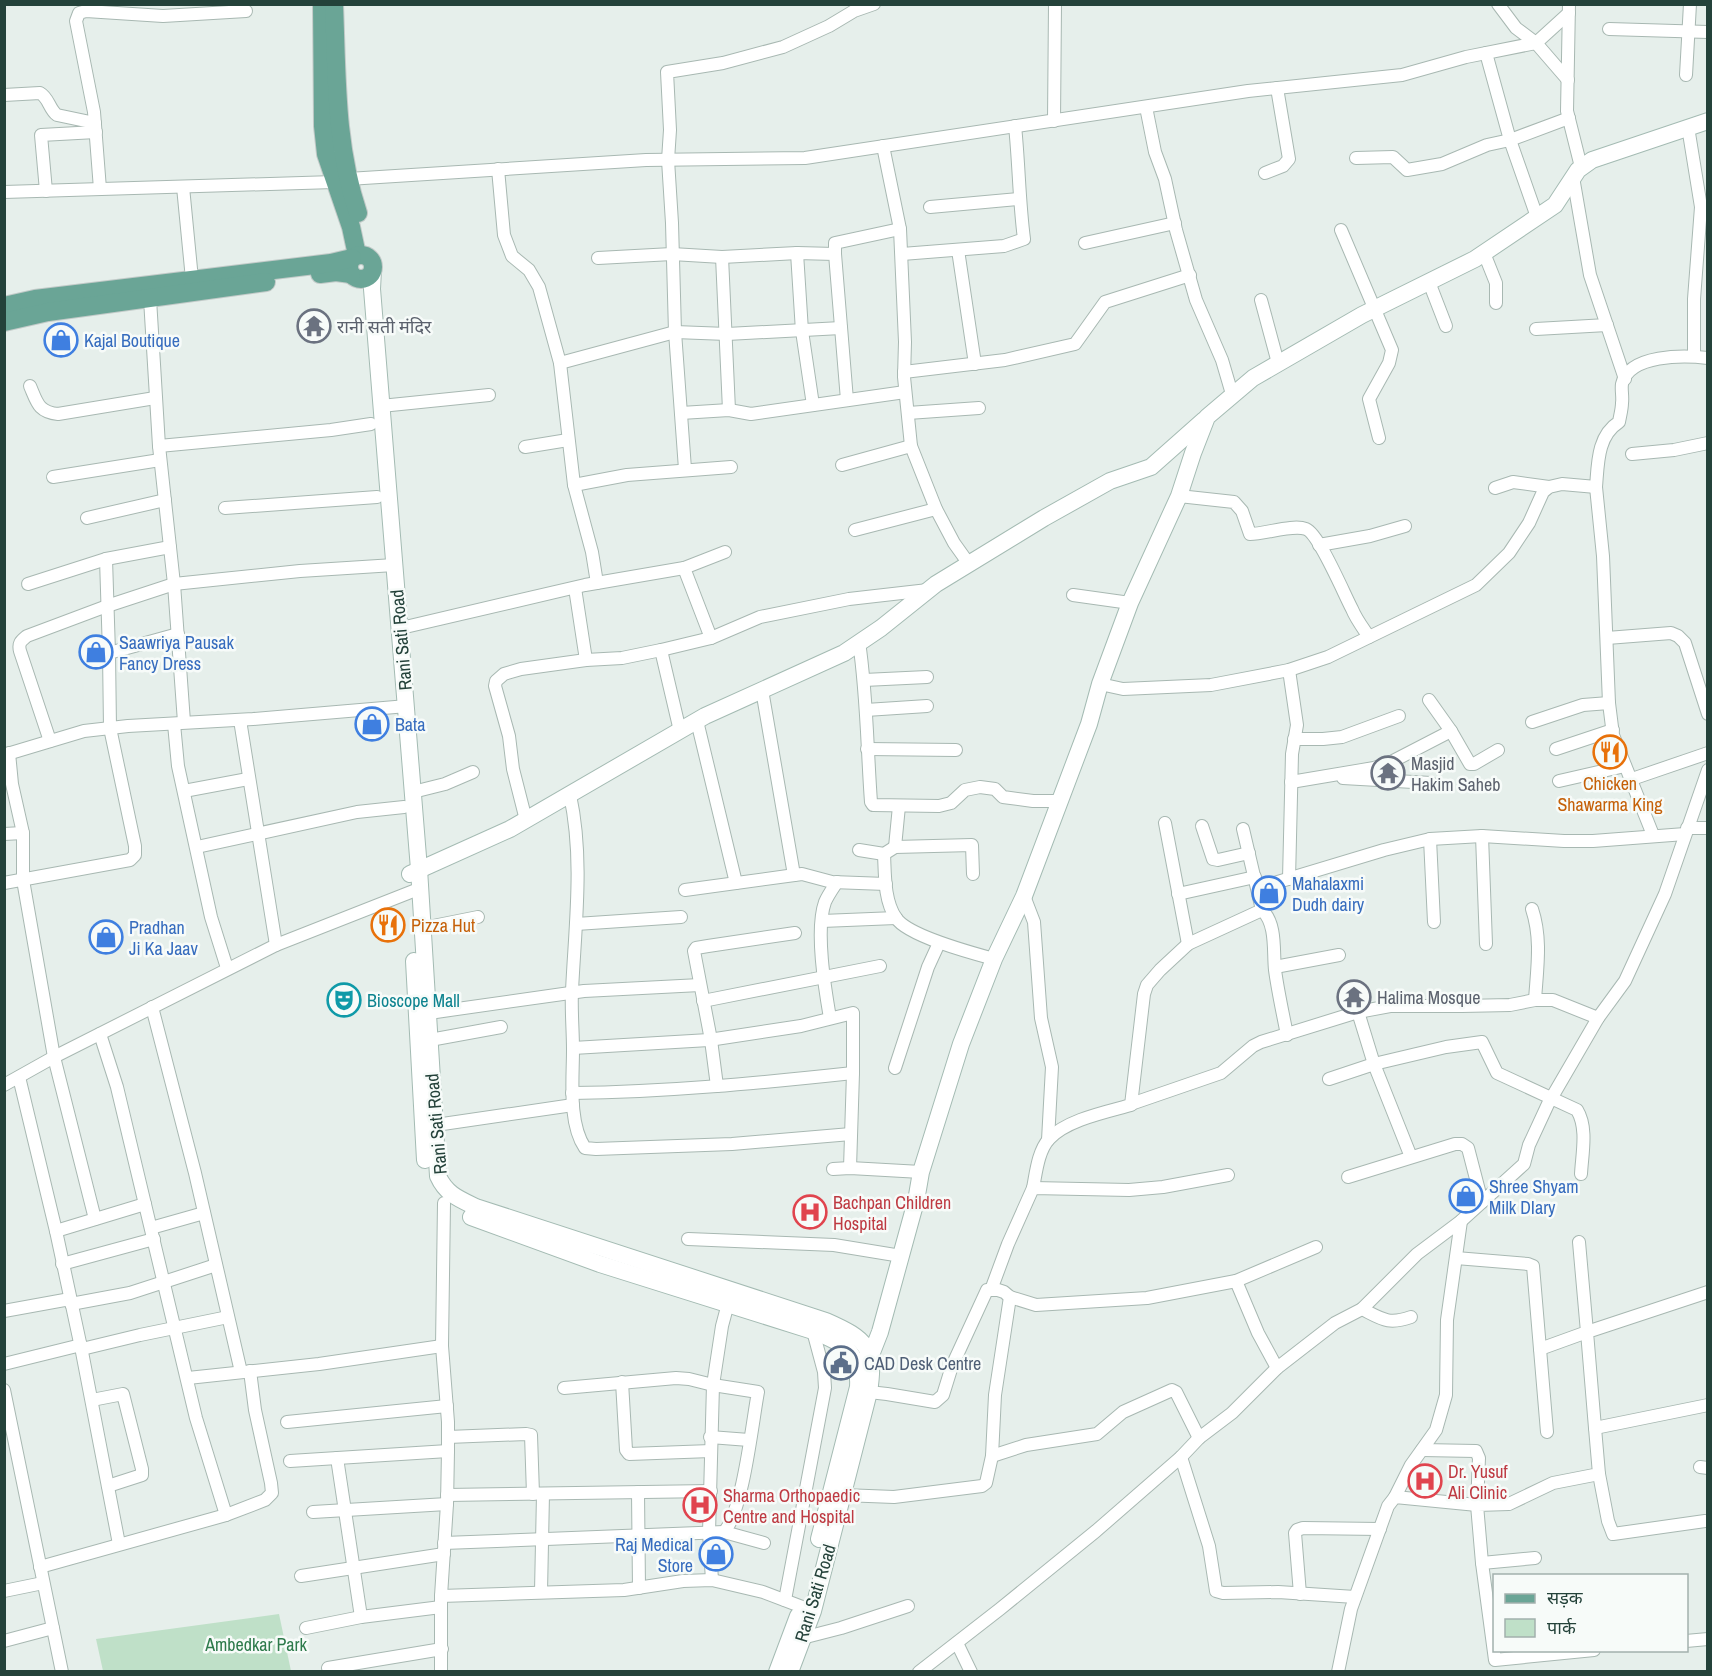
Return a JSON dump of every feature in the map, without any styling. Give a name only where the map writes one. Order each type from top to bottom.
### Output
[{"type":"main road","points":[[322,4],[323,126],[326,154],[363,227],[359,265]]},
{"type":"main road","points":[[334,4],[342,153],[341,180]]},
{"type":"main road","points":[[4,306],[35,299],[331,262],[359,265]]},
{"type":"main road","points":[[4,322],[48,312],[336,272],[359,265]]},
{"type":"street","points":[[685,469],[675,332],[667,72],[723,63],[783,47],[830,26],[854,11],[874,4]]},
{"type":"street","points":[[1054,4],[1054,121]]},
{"type":"street","points":[[1498,4],[1516,28],[1536,43],[1568,80]]},
{"type":"street","points":[[1686,75],[1690,4]]},
{"type":"street","points":[[4,192],[341,180],[668,159],[805,158],[1276,88],[1402,75],[1485,53],[1536,43],[1569,9]]},
{"type":"street","points":[[1569,9],[1569,118],[1586,259],[1625,379]]},
{"type":"street","points":[[100,189],[96,127],[76,21],[79,13],[86,11],[163,16],[246,11]]},
{"type":"street","points":[[1609,29],[1707,32]]},
{"type":"street","points":[[1485,53],[1510,140],[1537,217]]},
{"type":"street","points":[[1265,173],[1283,166],[1288,159],[1276,88]]},
{"type":"street","points":[[4,95],[40,93],[47,98],[53,112],[57,115],[96,127]]},
{"type":"street","points":[[1146,107],[1155,152],[1165,179],[1196,300],[1222,360],[1232,394]]},
{"type":"street","points":[[1356,158],[1393,157],[1407,170],[1414,170],[1442,164],[1487,145],[1510,140],[1569,118]]},
{"type":"street","points":[[414,872],[526,820],[697,721],[844,652],[929,590],[1044,518],[1110,481],[1151,467],[1253,378],[1374,309],[1484,253],[1555,205],[1577,172],[1592,160],[1707,121]]},
{"type":"street","points":[[902,254],[1004,246],[1024,239],[1019,199],[1020,171],[1016,126]]},
{"type":"street","points":[[46,191],[41,135],[96,127]]},
{"type":"street","points":[[1688,127],[1701,207],[1703,238],[1694,299],[1694,356]]},
{"type":"street","points":[[884,146],[900,229],[905,392],[912,446],[936,508],[954,543],[969,564]]},
{"type":"street","points":[[498,169],[504,235],[513,256],[529,270],[539,287],[560,363],[574,485],[592,552],[597,583]]},
{"type":"street","points":[[183,187],[192,279]]},
{"type":"street","points":[[930,207],[1019,199]]},
{"type":"street","points":[[1085,243],[1175,223]]},
{"type":"street","points":[[847,400],[835,243],[900,229]]},
{"type":"street","points":[[1341,231],[1392,350],[1389,363],[1369,399],[1379,438]]},
{"type":"street","points":[[958,250],[975,364]]},
{"type":"street","points":[[598,258],[672,254],[722,257],[797,253],[835,254],[835,257]]},
{"type":"street","points":[[797,253],[802,331],[813,405]]},
{"type":"street","points":[[1484,253],[1496,283],[1496,303]]},
{"type":"street","points":[[722,257],[729,410]]},
{"type":"street","points":[[359,265],[377,497],[388,566],[401,707],[404,807],[414,872],[428,1127],[428,1179],[434,1193],[444,1203],[474,1212],[600,1264],[843,1329],[862,1341],[864,1359]]},
{"type":"street","name":"Rani Sati Road","points":[[359,265],[372,290],[381,406],[388,566],[401,628],[401,707],[413,792],[414,872]]},
{"type":"street","points":[[904,372],[1005,360],[1075,344],[1105,302],[1190,275]]},
{"type":"street","points":[[1429,282],[1446,326]]},
{"type":"street","points":[[1694,299],[1707,298]]},
{"type":"street","points":[[150,299],[160,460],[178,634],[178,766],[211,917],[227,968]]},
{"type":"street","points":[[1261,300],[1278,363]]},
{"type":"street","points":[[1536,329],[1606,325]]},
{"type":"street","points":[[560,363],[675,332],[727,334],[841,328]]},
{"type":"street","points":[[1653,835],[1613,730],[1609,703],[1603,556],[1596,487],[1600,447],[1611,427],[1618,422],[1622,403],[1622,382],[1633,369],[1652,360],[1672,356],[1707,358]]},
{"type":"street","points":[[30,386],[44,412],[58,414],[155,398]]},
{"type":"street","points":[[681,413],[729,410],[751,414],[905,392]]},
{"type":"street","points":[[381,406],[489,395]]},
{"type":"street","points":[[908,413],[979,408]]},
{"type":"street","points":[[777,1671],[807,1608],[864,1359],[882,1325],[921,1172],[961,1044],[994,959],[1024,896],[1089,724],[1100,684],[1130,603],[1179,496],[1192,453],[1207,417]]},
{"type":"street","points":[[159,446],[331,430],[371,424]]},
{"type":"street","points":[[525,447],[568,440]]},
{"type":"street","points":[[1632,454],[1674,450],[1707,443]]},
{"type":"street","points":[[842,465],[912,446]]},
{"type":"street","points":[[53,477],[160,460]]},
{"type":"street","points":[[574,485],[627,475],[731,466]]},
{"type":"street","points":[[1495,488],[1513,482],[1549,487],[1562,484],[1596,487]]},
{"type":"street","points":[[1100,684],[1123,689],[1211,685],[1289,670],[1328,657],[1476,585],[1509,553],[1529,523],[1543,492],[1549,487]]},
{"type":"street","points":[[1179,496],[1234,502],[1242,511],[1250,534],[1298,527],[1308,529],[1369,637]]},
{"type":"street","points":[[225,508],[377,497]]},
{"type":"street","points":[[87,518],[165,500]]},
{"type":"street","points":[[855,530],[936,508]]},
{"type":"street","points":[[1319,546],[1370,536],[1405,525]]},
{"type":"street","points":[[28,584],[106,559],[170,547]]},
{"type":"street","points":[[401,628],[597,583],[684,568],[725,552]]},
{"type":"street","points":[[4,883],[130,860],[135,855],[110,728],[106,559]]},
{"type":"street","points":[[50,741],[19,646],[27,636],[174,584],[300,571],[388,566]]},
{"type":"street","points":[[684,568],[711,638]]},
{"type":"street","points":[[575,588],[586,660]]},
{"type":"street","points":[[526,820],[513,769],[509,736],[495,686],[496,681],[504,674],[521,669],[586,660],[622,658],[711,638],[760,617],[849,600],[929,590]]},
{"type":"street","points":[[1072,595],[1130,603]]},
{"type":"street","points":[[1607,638],[1671,633],[1678,636],[1685,643],[1707,714]]},
{"type":"street","points":[[110,652],[178,634]]},
{"type":"street","points":[[859,642],[873,805],[939,806],[951,803],[965,790],[980,787],[995,789],[1003,797],[1033,801],[1059,801]]},
{"type":"street","points":[[661,650],[680,731]]},
{"type":"street","points":[[1289,670],[1297,720],[1291,782],[1289,879]]},
{"type":"street","points":[[864,680],[927,677]]},
{"type":"street","points":[[762,690],[794,875]]},
{"type":"street","points":[[1429,700],[1472,765],[1498,750]]},
{"type":"street","points":[[1532,722],[1583,705],[1609,703]]},
{"type":"street","points":[[866,710],[927,706]]},
{"type":"street","points":[[95,1219],[54,1057],[23,880],[23,833],[7,754],[84,731],[401,707]]},
{"type":"street","points":[[1294,739],[1342,737],[1399,716]]},
{"type":"street","points":[[240,720],[276,945]]},
{"type":"street","points":[[697,721],[736,883]]},
{"type":"street","points":[[1556,749],[1613,730]]},
{"type":"street","points":[[1291,782],[1330,777],[1386,764],[1451,731]]},
{"type":"street","points":[[867,749],[956,750]]},
{"type":"street","points":[[1632,779],[1707,753]]},
{"type":"street","points":[[1559,780],[1625,766]]},
{"type":"street","points":[[919,1671],[1096,1530],[1199,1438],[1232,1413],[1277,1368],[1335,1323],[1362,1309],[1417,1254],[1461,1221],[1524,1164],[1529,1145],[1551,1098],[1598,1018],[1625,981],[1665,894],[1707,770]]},
{"type":"street","points":[[413,792],[446,784],[473,772]]},
{"type":"street","points":[[1330,777],[1431,783]]},
{"type":"street","points":[[184,791],[248,778]]},
{"type":"street","points":[[570,795],[576,824],[576,924],[572,993],[573,1099],[579,1138],[585,1148],[732,1144],[850,1134]]},
{"type":"street","points":[[899,806],[885,884],[896,918],[906,927],[939,943],[994,959]]},
{"type":"street","points":[[196,847],[357,812],[404,807]]},
{"type":"street","points":[[1165,823],[1188,944]]},
{"type":"street","points":[[1202,826],[1213,859],[1218,860],[1249,853]]},
{"type":"street","points":[[1178,894],[1289,879],[1430,839],[1482,836],[1574,841],[1707,828]]},
{"type":"street","points":[[1243,829],[1262,910],[1267,915],[1274,944],[1275,967],[1287,1035]]},
{"type":"street","points":[[4,834],[23,833]]},
{"type":"street","points":[[1482,836],[1486,944]]},
{"type":"street","points":[[1430,839],[1434,922]]},
{"type":"street","points":[[859,850],[890,851],[972,844],[973,874]]},
{"type":"street","points":[[685,890],[794,875],[807,875],[837,882],[885,884]]},
{"type":"street","points":[[830,1018],[823,977],[822,921],[825,901],[837,882]]},
{"type":"street","points":[[4,1085],[227,968],[276,945],[415,890]]},
{"type":"street","name":"Rani Sati Road","points":[[415,890],[423,928],[429,1013],[428,1127],[442,1187],[474,1212]]},
{"type":"street","points":[[992,1290],[1008,1244],[1033,1188],[1039,1159],[1048,1140],[1052,1067],[1041,1018],[1034,922],[1024,896]]},
{"type":"street","points":[[1532,909],[1538,927],[1539,944],[1535,1000]]},
{"type":"street","points":[[1131,1104],[1144,994],[1148,985],[1160,969],[1188,944],[1262,910]]},
{"type":"street","points":[[423,928],[478,917]]},
{"type":"street","points":[[576,924],[681,917]]},
{"type":"street","points":[[822,921],[896,918]]},
{"type":"street","points":[[717,1086],[711,1040],[693,954],[696,948],[795,933]]},
{"type":"street","points":[[895,1068],[928,967],[939,943]]},
{"type":"street","points":[[1275,967],[1339,955]]},
{"type":"street","points":[[703,1001],[880,966]]},
{"type":"street","points":[[429,1013],[572,993],[700,985]]},
{"type":"street","points":[[1048,1140],[1065,1126],[1208,1079],[1221,1073],[1253,1046],[1358,1012],[1390,1006],[1510,1005],[1535,1000],[1553,1000],[1598,1018]]},
{"type":"street","points":[[40,1567],[226,1515],[265,1500],[272,1493],[255,1410],[228,1317],[152,1007]]},
{"type":"street","points":[[1358,1012],[1374,1064],[1411,1157]]},
{"type":"street","points":[[573,1048],[711,1040],[801,1026],[853,1013],[850,1168]]},
{"type":"street","points":[[430,1040],[501,1027]]},
{"type":"street","points":[[100,1034],[117,1087],[196,1418],[226,1515]]},
{"type":"street","points":[[1329,1079],[1374,1064],[1446,1047],[1482,1042],[1497,1073],[1577,1110],[1581,1117],[1581,1174]]},
{"type":"street","points":[[428,1127],[573,1099],[853,1072]]},
{"type":"street","points":[[19,1077],[81,1347],[119,1544]]},
{"type":"street","points":[[1348,1177],[1455,1144],[1462,1144],[1468,1148],[1482,1202]]},
{"type":"street","points":[[833,1169],[921,1172]]},
{"type":"street","points":[[1033,1188],[1129,1190],[1163,1187],[1228,1175]]},
{"type":"street","points":[[441,1671],[441,1602],[448,1451],[442,1346],[444,1203]]},
{"type":"street","points":[[56,1231],[145,1204]]},
{"type":"street","points":[[62,1264],[153,1233],[204,1212]]},
{"type":"street","points":[[1338,1671],[1355,1597],[1388,1506],[1411,1465],[1436,1430],[1446,1395],[1447,1320],[1461,1221]]},
{"type":"street","points":[[688,1239],[834,1245],[901,1256]]},
{"type":"street","points":[[1579,1242],[1599,1474],[1608,1521],[1613,1534],[1706,1521]]},
{"type":"street","points":[[869,1392],[935,1402],[943,1395],[952,1366],[987,1290],[1005,1292],[1010,1297],[1036,1305],[1118,1300],[1180,1292],[1236,1281],[1316,1247]]},
{"type":"street","points":[[1456,1258],[1533,1266],[1547,1432]]},
{"type":"street","points":[[4,1311],[130,1293],[216,1264]]},
{"type":"street","points":[[1236,1281],[1258,1333],[1277,1368]]},
{"type":"street","points":[[1540,1349],[1707,1292]]},
{"type":"street","points":[[730,1297],[830,1337],[864,1359]]},
{"type":"street","points":[[712,1580],[709,1533],[712,1385],[722,1326],[730,1297]]},
{"type":"street","points":[[843,1495],[894,1497],[982,1486],[988,1479],[992,1456],[995,1395],[1010,1297]]},
{"type":"street","points":[[1362,1309],[1389,1322],[1398,1322],[1411,1317]]},
{"type":"street","points":[[4,1364],[228,1317]]},
{"type":"street","points":[[785,1600],[825,1388],[824,1372],[813,1331]]},
{"type":"street","points":[[188,1378],[319,1364],[442,1346]]},
{"type":"street","name":"Rani Sati Road","points":[[790,1671],[802,1638],[807,1608],[843,1495],[869,1392],[873,1370],[864,1359]]},
{"type":"street","points":[[564,1388],[676,1378],[758,1392],[738,1499],[731,1524],[724,1532]]},
{"type":"street","points":[[622,1382],[626,1450],[629,1454],[711,1451]]},
{"type":"street","points":[[4,1390],[62,1671]]},
{"type":"street","points":[[992,1456],[1026,1445],[1097,1434],[1123,1412],[1172,1390],[1176,1392],[1199,1438]]},
{"type":"street","points":[[92,1400],[123,1394],[142,1468],[142,1475],[137,1478],[108,1486]]},
{"type":"street","points":[[1595,1428],[1707,1404]]},
{"type":"street","points":[[287,1422],[447,1406]]},
{"type":"street","points":[[448,1437],[531,1435],[541,1540],[540,1592]]},
{"type":"street","points":[[711,1437],[749,1440]]},
{"type":"street","points":[[1422,1450],[1476,1451],[1479,1458],[1477,1505],[1493,1644]]},
{"type":"street","points":[[290,1461],[448,1451]]},
{"type":"street","points":[[1180,1457],[1209,1546],[1216,1590],[1222,1593],[1355,1597]]},
{"type":"street","points":[[337,1458],[361,1617]]},
{"type":"street","points":[[1395,1497],[1477,1505],[1509,1504],[1553,1483],[1599,1474]]},
{"type":"street","points":[[313,1512],[447,1499],[538,1494],[711,1491]]},
{"type":"street","points":[[638,1492],[639,1588]]},
{"type":"street","points":[[1300,1594],[1295,1533],[1297,1530],[1303,1528],[1380,1529]]},
{"type":"street","points":[[301,1576],[444,1548],[541,1540],[724,1532],[764,1543]]},
{"type":"street","points":[[1482,1563],[1536,1558]]},
{"type":"street","points":[[306,1628],[441,1602],[540,1592],[624,1590],[683,1581],[712,1580],[763,1592],[807,1608]]},
{"type":"street","points":[[4,1591],[43,1583]]},
{"type":"street","points":[[802,1638],[908,1606]]},
{"type":"street","points":[[4,1641],[53,1628]]},
{"type":"street","points":[[1688,1641],[1707,1639]]},
{"type":"street","points":[[957,1643],[971,1671]]},
{"type":"street","points":[[328,1668],[370,1666],[442,1649]]},
{"type":"street","points":[[1496,1666],[1582,1652]]},
{"type":"green space","name":"Ambedkar Park","points":[[279,1614],[291,1671],[103,1671],[96,1639]]},
{"type":"place","name":"रानी सती मंदिर","points":[[314,326]]},
{"type":"place","name":"Kajal Boutique","points":[[61,340]]},
{"type":"place","name":"Saawriya Pausak Fancy Dress","points":[[96,652]]},
{"type":"place","name":"Bata","points":[[372,724]]},
{"type":"place","name":"Chicken Shawarma King","points":[[1610,752]]},
{"type":"place","name":"Masjid Hakim Saheb","points":[[1388,773]]},
{"type":"place","name":"Mahalaxmi Dudh dairy","points":[[1269,893]]},
{"type":"place","name":"Pizza Hut","points":[[388,925]]},
{"type":"place","name":"Pradhan Ji Ka Jaav","points":[[106,937]]},
{"type":"place","name":"Halima Mosque","points":[[1354,997]]},
{"type":"place","name":"Bioscope Mall","points":[[344,1000]]},
{"type":"place","name":"Shree Shyam Milk DIary","points":[[1466,1196]]},
{"type":"place","name":"Bachpan Children Hospital","points":[[810,1212]]},
{"type":"place","name":"CAD Desk Centre","points":[[841,1363]]},
{"type":"place","name":"Dr. Yusuf Ali Clinic","points":[[1425,1481]]},
{"type":"place","name":"Sharma Orthopaedic Centre and Hospital","points":[[700,1505]]},
{"type":"place","name":"Raj Medical Store","points":[[716,1554]]}]
